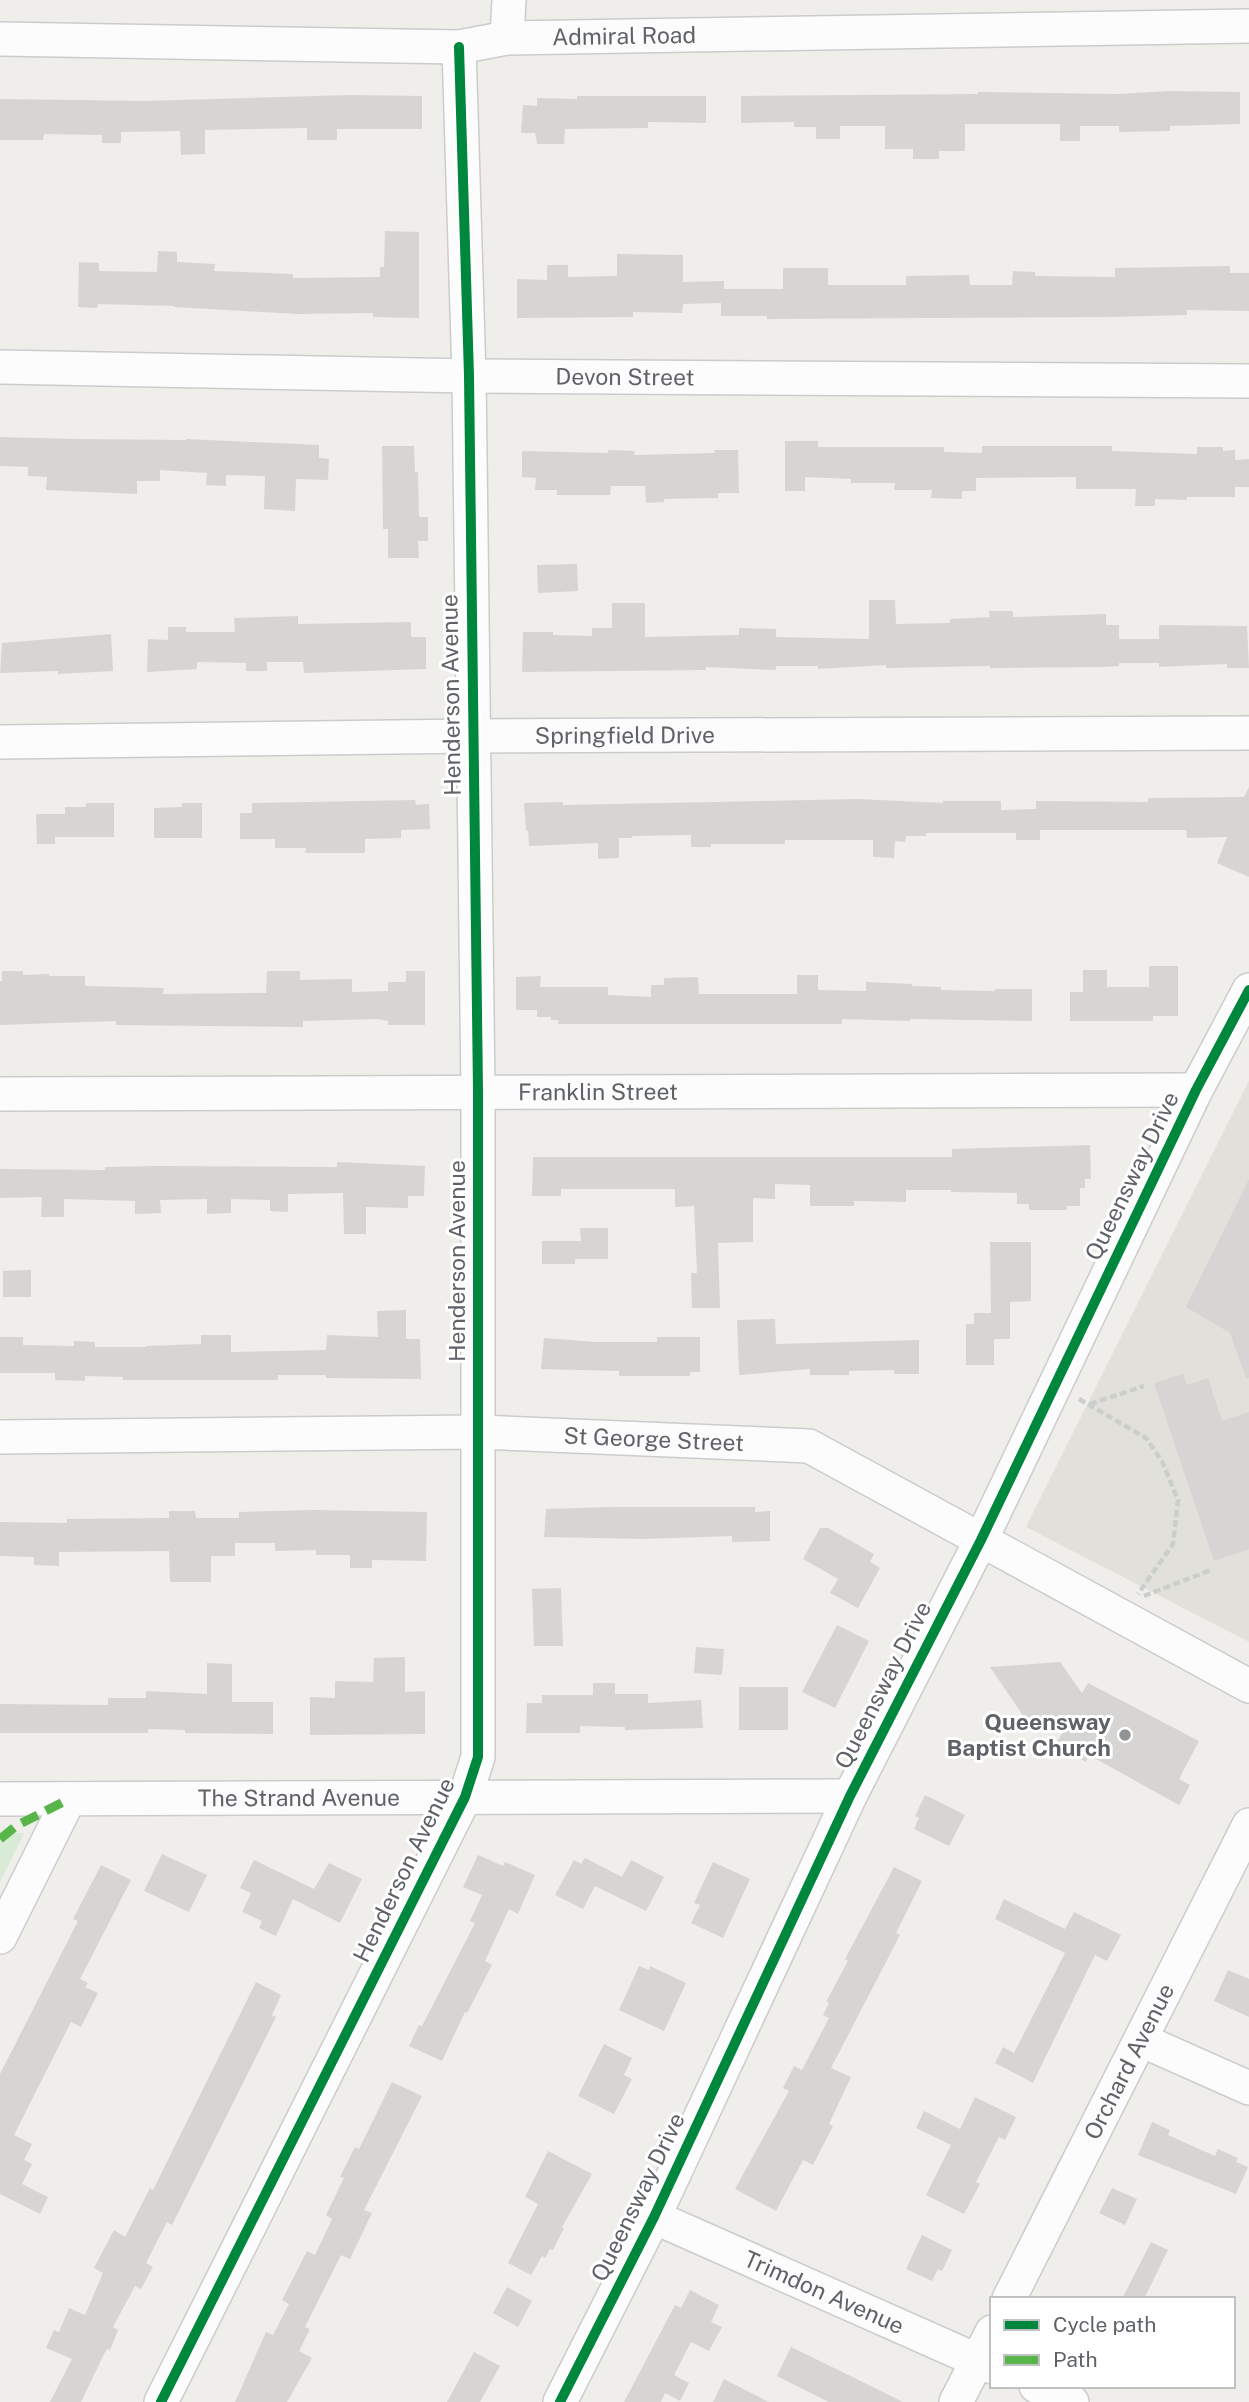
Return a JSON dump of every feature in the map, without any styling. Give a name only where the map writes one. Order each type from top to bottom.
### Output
[{"type":"street","points":[[507,38],[509,0]]},
{"type":"street","name":"Admiral Road","points":[[0,39],[459,47],[507,38],[1249,26]]},
{"type":"street","name":"Henderson Avenue","points":[[161,2402],[465,1797],[478,1757],[478,1091],[469,376],[459,47]]},
{"type":"street","name":"Devon Street","points":[[0,367],[469,376],[1249,381]]},
{"type":"street","name":"Springfield Drive","points":[[0,742],[472,736],[1249,733]]},
{"type":"street","name":"Queensway Drive","points":[[560,2402],[654,2217],[850,1796],[981,1540],[1196,1090],[1249,990]]},
{"type":"street","name":"Franklin Street","points":[[0,1094],[1196,1090]]},
{"type":"street","name":"St George Street","points":[[0,1437],[478,1432],[809,1446],[1249,1686]]},
{"type":"street","name":"The Strand Avenue","points":[[0,1799],[850,1796]]},
{"type":"street","points":[[0,1937],[69,1799]]},
{"type":"street","name":"Orchard Avenue","points":[[1010,2297],[1249,1825]]},
{"type":"street","points":[[1141,2040],[1249,2088]]},
{"type":"street","name":"Trimdon Avenue","points":[[654,2217],[984,2364]]},
{"type":"street","points":[[956,2402],[984,2364],[990,2340]]},
{"type":"street","points":[[1040,2388],[1072,2402]]},
{"type":"path","points":[[1090,1404],[1144,1386]]},
{"type":"path","points":[[1053,1388],[1090,1404],[1146,1438],[1162,1461],[1178,1500],[1173,1544],[1133,1600],[1211,1570]]},
{"type":"shaded area","points":[[1249,1081],[1249,1642],[1026,1527]]},
{"type":"green space","points":[[0,1833],[24,1833],[0,1882]]},
{"type":"building","points":[[1169,91],[1240,92],[1240,124],[1170,126],[1170,131],[1119,132],[1119,126],[1080,126],[1080,141],[1060,141],[1060,124],[965,124],[965,151],[939,151],[939,159],[913,159],[913,149],[885,149],[885,126],[840,126],[840,139],[816,139],[816,127],[794,127],[794,122],[741,123],[741,96],[978,92],[1118,94]]},
{"type":"building","points":[[351,95],[422,96],[422,129],[337,129],[337,140],[307,140],[307,128],[205,130],[205,154],[181,155],[180,131],[121,132],[121,143],[102,143],[102,135],[44,134],[43,140],[0,140],[0,99],[145,101]]},
{"type":"building","points":[[577,96],[706,96],[706,123],[648,122],[648,128],[565,129],[564,144],[537,144],[535,133],[521,133],[523,105],[537,106],[537,98],[577,99]]},
{"type":"building","points":[[385,231],[419,232],[419,318],[373,317],[373,313],[297,314],[174,306],[98,304],[97,308],[78,307],[79,262],[99,263],[99,271],[157,272],[158,251],[177,252],[177,262],[215,264],[214,271],[293,274],[293,278],[380,277],[380,267],[384,267]]},
{"type":"building","points":[[617,254],[683,255],[683,282],[724,281],[724,289],[783,289],[783,268],[828,268],[828,285],[906,285],[906,276],[969,275],[970,285],[1012,285],[1013,271],[1035,272],[1035,276],[1115,277],[1115,268],[1230,266],[1230,273],[1249,273],[1249,311],[1187,310],[1187,315],[1108,317],[767,319],[767,316],[721,316],[721,303],[683,304],[682,313],[633,312],[633,317],[517,318],[517,279],[547,280],[547,265],[568,265],[568,277],[617,276]]},
{"type":"building","points":[[0,437],[186,439],[319,445],[319,458],[329,459],[328,480],[296,479],[295,511],[264,509],[265,476],[226,475],[226,486],[206,485],[207,473],[160,470],[160,481],[137,481],[137,494],[46,490],[47,477],[28,476],[28,467],[0,466]]},
{"type":"building","points":[[785,441],[818,441],[818,447],[944,447],[944,452],[982,453],[982,446],[1112,446],[1112,451],[1197,454],[1197,447],[1223,447],[1223,451],[1235,450],[1235,460],[1249,459],[1249,487],[1235,487],[1235,497],[1155,499],[1155,506],[1135,506],[1136,489],[1076,489],[1076,477],[976,478],[976,491],[962,491],[962,499],[931,498],[932,490],[894,490],[895,483],[851,483],[851,479],[805,477],[805,491],[785,491]]},
{"type":"building","points":[[382,446],[414,446],[415,472],[418,472],[419,517],[428,517],[428,541],[418,541],[419,558],[388,558],[388,529],[383,529]]},
{"type":"building","points":[[608,450],[635,451],[634,455],[738,450],[739,493],[718,493],[718,498],[664,499],[664,502],[646,503],[645,486],[611,486],[610,495],[557,495],[557,490],[535,490],[536,478],[522,477],[522,451],[608,453]]},
{"type":"building","points":[[577,564],[578,591],[538,593],[537,565]]},
{"type":"building","points":[[869,600],[895,600],[896,624],[950,623],[950,619],[990,617],[989,611],[1013,611],[1013,617],[1106,614],[1106,625],[1119,625],[1119,639],[1159,639],[1159,625],[1247,626],[1249,668],[1227,668],[1227,664],[1159,667],[1159,663],[1119,663],[1119,666],[1105,667],[886,668],[886,665],[818,669],[818,666],[776,666],[776,670],[706,667],[706,670],[522,672],[523,632],[592,636],[592,628],[612,628],[612,603],[645,603],[645,637],[739,635],[739,628],[776,629],[776,637],[869,639]]},
{"type":"building","points":[[298,616],[298,624],[411,622],[411,637],[426,637],[426,669],[304,673],[303,662],[267,662],[267,671],[246,671],[246,663],[197,662],[197,669],[147,672],[148,639],[168,640],[168,627],[186,627],[186,632],[235,632],[234,618]]},
{"type":"building","points":[[111,634],[113,671],[0,673],[2,643]]},
{"type":"building","points":[[1249,787],[1249,877],[1217,863],[1227,837],[1187,838],[1186,830],[1040,830],[1040,840],[1016,840],[1016,833],[926,833],[926,836],[906,836],[905,842],[895,841],[894,858],[873,857],[873,840],[785,840],[785,844],[711,844],[711,847],[691,847],[691,835],[632,836],[619,838],[619,858],[598,859],[598,843],[529,846],[524,803],[563,802],[563,805],[857,799],[943,803],[1001,801],[1001,810],[1036,809],[1036,801],[1148,802],[1148,798],[1244,797]]},
{"type":"building","points":[[415,800],[416,805],[429,804],[430,829],[401,830],[401,838],[365,839],[365,853],[305,853],[306,848],[275,848],[275,839],[240,839],[240,813],[252,813],[252,803]]},
{"type":"building","points":[[86,803],[114,803],[114,837],[55,837],[55,844],[37,844],[36,814],[65,814],[65,807],[86,807]]},
{"type":"building","points":[[182,803],[202,803],[202,838],[154,838],[154,808],[182,807]]},
{"type":"building","points":[[1149,966],[1178,966],[1178,1016],[1153,1016],[1153,1021],[1070,1021],[1070,992],[1083,992],[1083,970],[1107,970],[1107,987],[1149,987]]},
{"type":"building","points":[[2,971],[23,971],[23,975],[85,976],[85,986],[164,988],[163,994],[266,993],[267,971],[300,971],[300,980],[352,979],[352,992],[388,991],[388,982],[406,982],[406,971],[425,971],[425,1025],[388,1025],[388,1021],[377,1019],[303,1021],[303,1027],[116,1025],[116,1021],[0,1025]]},
{"type":"building","points":[[797,975],[818,975],[818,990],[866,991],[866,982],[941,987],[941,990],[1032,989],[1032,1021],[842,1019],[842,1024],[558,1024],[559,1020],[551,1020],[551,1017],[537,1017],[537,1010],[516,1010],[516,977],[541,976],[540,987],[608,987],[608,995],[651,997],[651,985],[664,985],[664,978],[698,977],[699,994],[797,994]]},
{"type":"building","points":[[1090,1145],[1091,1179],[1085,1179],[1085,1188],[1080,1188],[1080,1206],[1067,1206],[1067,1210],[1029,1210],[1029,1204],[1017,1204],[1017,1193],[951,1190],[906,1190],[906,1202],[854,1201],[854,1206],[810,1206],[810,1185],[775,1184],[775,1199],[753,1198],[753,1242],[718,1243],[720,1308],[692,1308],[691,1273],[697,1273],[694,1206],[675,1207],[675,1189],[561,1189],[561,1196],[532,1196],[533,1157],[952,1157],[952,1149]]},
{"type":"building","points":[[337,1162],[425,1166],[424,1196],[408,1196],[408,1208],[366,1207],[366,1234],[344,1234],[343,1193],[288,1194],[288,1212],[270,1211],[270,1200],[231,1199],[231,1213],[207,1214],[207,1199],[160,1200],[161,1213],[135,1214],[135,1201],[64,1199],[64,1217],[41,1217],[42,1197],[0,1198],[0,1169],[337,1167]]},
{"type":"building","points":[[1249,1179],[1249,1378],[1246,1378],[1230,1333],[1186,1307]]},
{"type":"building","points":[[580,1228],[608,1228],[608,1259],[575,1259],[575,1264],[542,1264],[542,1241],[581,1241]]},
{"type":"building","points":[[990,1242],[1031,1242],[1031,1301],[1010,1302],[1010,1339],[994,1339],[994,1365],[966,1365],[966,1324],[974,1324],[974,1313],[991,1313]]},
{"type":"building","points":[[31,1270],[31,1297],[3,1297],[3,1271]]},
{"type":"building","points":[[406,1310],[406,1339],[420,1339],[421,1379],[278,1375],[278,1380],[123,1380],[123,1377],[85,1376],[85,1381],[55,1380],[55,1373],[0,1373],[0,1337],[23,1337],[23,1345],[74,1346],[74,1341],[95,1342],[95,1347],[146,1347],[201,1344],[201,1335],[231,1335],[231,1352],[326,1350],[327,1335],[378,1337],[377,1311]]},
{"type":"building","points":[[775,1319],[776,1344],[919,1340],[919,1374],[894,1374],[894,1370],[849,1371],[849,1375],[810,1375],[810,1369],[739,1375],[737,1320]]},
{"type":"building","points":[[657,1337],[700,1337],[700,1372],[690,1372],[690,1376],[619,1376],[619,1371],[541,1369],[544,1338],[596,1342],[657,1342]]},
{"type":"building","points":[[1183,1374],[1187,1385],[1208,1378],[1222,1421],[1249,1412],[1249,1549],[1214,1561],[1154,1383]]},
{"type":"building","points":[[755,1507],[755,1512],[770,1511],[770,1541],[732,1542],[732,1536],[645,1539],[544,1537],[546,1509]]},
{"type":"building","points":[[169,1511],[195,1511],[196,1518],[239,1518],[239,1512],[427,1512],[426,1561],[372,1560],[372,1568],[350,1568],[350,1555],[316,1555],[316,1550],[275,1551],[275,1543],[235,1543],[235,1556],[211,1556],[211,1582],[170,1582],[169,1551],[59,1552],[59,1566],[34,1565],[34,1557],[0,1556],[0,1522],[67,1523],[67,1519],[169,1518]]},
{"type":"building","points":[[820,1528],[828,1528],[874,1554],[870,1562],[880,1568],[858,1608],[830,1593],[838,1579],[803,1559]]},
{"type":"building","points":[[561,1588],[563,1646],[534,1646],[532,1589]]},
{"type":"building","points":[[837,1625],[869,1641],[835,1708],[802,1692]]},
{"type":"building","points":[[696,1647],[724,1649],[722,1675],[694,1673]]},
{"type":"building","points":[[405,1657],[405,1692],[425,1691],[425,1734],[310,1735],[310,1697],[335,1698],[335,1681],[373,1682],[374,1658]]},
{"type":"building","name":"Queensway Baptist Church","points":[[1060,1662],[1082,1693],[1088,1683],[1199,1741],[1179,1779],[1190,1785],[1179,1805],[1089,1755],[1086,1762],[1055,1745],[1069,1722],[1030,1726],[990,1667]]},
{"type":"building","points":[[207,1663],[232,1664],[232,1702],[273,1702],[273,1734],[185,1733],[185,1730],[148,1729],[148,1733],[0,1733],[0,1704],[108,1705],[108,1698],[146,1698],[146,1691],[207,1694]]},
{"type":"building","points":[[593,1683],[615,1683],[615,1694],[648,1694],[648,1703],[701,1700],[703,1728],[625,1730],[625,1727],[580,1726],[580,1733],[526,1733],[527,1703],[542,1703],[542,1695],[593,1695]]},
{"type":"building","points":[[739,1687],[788,1687],[788,1730],[739,1730]]},
{"type":"building","points":[[925,1795],[965,1815],[949,1846],[914,1829],[919,1818],[915,1816]]},
{"type":"building","points":[[162,1854],[207,1875],[189,1912],[144,1891]]},
{"type":"building","points":[[478,1855],[503,1866],[505,1862],[535,1875],[518,1914],[509,1909],[485,1961],[492,1965],[467,2013],[465,2012],[442,2061],[409,2046],[475,1923],[470,1921],[482,1895],[463,1887]]},
{"type":"building","points":[[585,1858],[622,1877],[631,1860],[664,1877],[646,1911],[595,1886],[583,1909],[555,1895],[574,1860],[581,1864]]},
{"type":"building","points":[[254,1860],[314,1889],[329,1863],[362,1879],[340,1923],[293,1899],[276,1936],[259,1928],[262,1921],[242,1912],[251,1893],[240,1888]]},
{"type":"building","points":[[713,1862],[750,1879],[723,1938],[691,1923],[700,1905],[694,1903]]},
{"type":"building","points":[[101,1865],[131,1880],[80,1979],[88,1983],[85,1987],[98,1993],[81,2027],[71,2022],[14,2135],[32,2144],[24,2160],[32,2164],[22,2184],[48,2197],[40,2214],[0,2194],[0,2074],[78,1921],[73,1919]]},
{"type":"building","points":[[894,1867],[922,1881],[896,1933],[900,1935],[831,2068],[851,2077],[829,2124],[833,2126],[813,2165],[803,2160],[776,2211],[735,2189],[789,2091],[783,2088],[794,2066],[802,2070],[829,2018],[823,2015],[829,2003],[826,2002],[848,1961],[845,1959]]},
{"type":"building","points":[[1004,1899],[1065,1929],[1074,1912],[1121,1935],[1107,1961],[1095,1955],[1033,2083],[995,2063],[1003,2047],[1014,2053],[1065,1953],[995,1919]]},
{"type":"building","points":[[639,1966],[649,1970],[650,1966],[686,1983],[664,2031],[619,2010]]},
{"type":"building","points":[[1228,1970],[1249,1979],[1249,2017],[1214,2001]]},
{"type":"building","points":[[256,1982],[281,1995],[272,2015],[276,2017],[172,2225],[167,2222],[146,2263],[153,2267],[141,2289],[135,2286],[113,2327],[118,2330],[110,2350],[107,2349],[104,2354],[81,2402],[50,2402],[72,2359],[46,2348],[54,2330],[59,2332],[69,2308],[85,2315],[103,2273],[94,2268],[114,2230],[125,2237],[150,2188],[153,2190]]},
{"type":"building","points":[[604,2044],[632,2058],[624,2075],[632,2079],[614,2114],[578,2096]]},
{"type":"building","points":[[392,2082],[422,2096],[364,2210],[372,2213],[350,2259],[341,2255],[305,2327],[310,2329],[299,2351],[312,2358],[287,2402],[235,2402],[266,2332],[273,2335],[289,2304],[282,2300],[307,2251],[315,2255],[332,2219],[326,2215],[344,2178],[340,2177],[355,2147],[359,2149]]},
{"type":"building","points":[[975,2097],[1016,2117],[1005,2140],[999,2137],[976,2182],[980,2184],[964,2214],[926,2195],[951,2145],[916,2128],[924,2111],[960,2129]]},
{"type":"building","points":[[1152,2122],[1170,2130],[1168,2135],[1215,2156],[1218,2149],[1238,2158],[1236,2162],[1248,2167],[1236,2194],[1138,2155]]},
{"type":"building","points":[[548,2151],[592,2174],[562,2227],[564,2228],[553,2250],[550,2249],[545,2258],[542,2256],[531,2275],[508,2263],[538,2204],[525,2197]]},
{"type":"building","points":[[1112,2188],[1137,2199],[1125,2225],[1099,2213]]},
{"type":"building","points":[[922,2235],[952,2250],[942,2271],[938,2269],[932,2281],[906,2269]]},
{"type":"building","points":[[1151,2242],[1168,2250],[1145,2297],[1123,2297]]},
{"type":"building","points":[[507,2287],[532,2301],[518,2327],[493,2313]]},
{"type":"building","points":[[690,2290],[719,2305],[711,2322],[722,2327],[709,2351],[691,2342],[674,2375],[689,2383],[680,2401],[665,2393],[661,2402],[624,2402],[675,2305],[681,2308]]},
{"type":"building","points":[[791,2347],[903,2402],[829,2402],[777,2376]]},
{"type":"building","points":[[474,2352],[500,2366],[480,2402],[447,2402]]},
{"type":"building","points":[[724,2379],[769,2402],[713,2402]]},
{"type":"marked path","points":[[0,1839],[16,1826],[69,1799]]},
{"type":"cycle path","points":[[161,2402],[465,1797],[478,1757],[478,1091],[469,376],[459,47]]},
{"type":"cycle path","points":[[560,2402],[654,2217],[850,1796],[981,1540],[1196,1090],[1249,990]]},
{"type":"place","name":"Queensway Baptist Church","points":[[1125,1735]]}]
